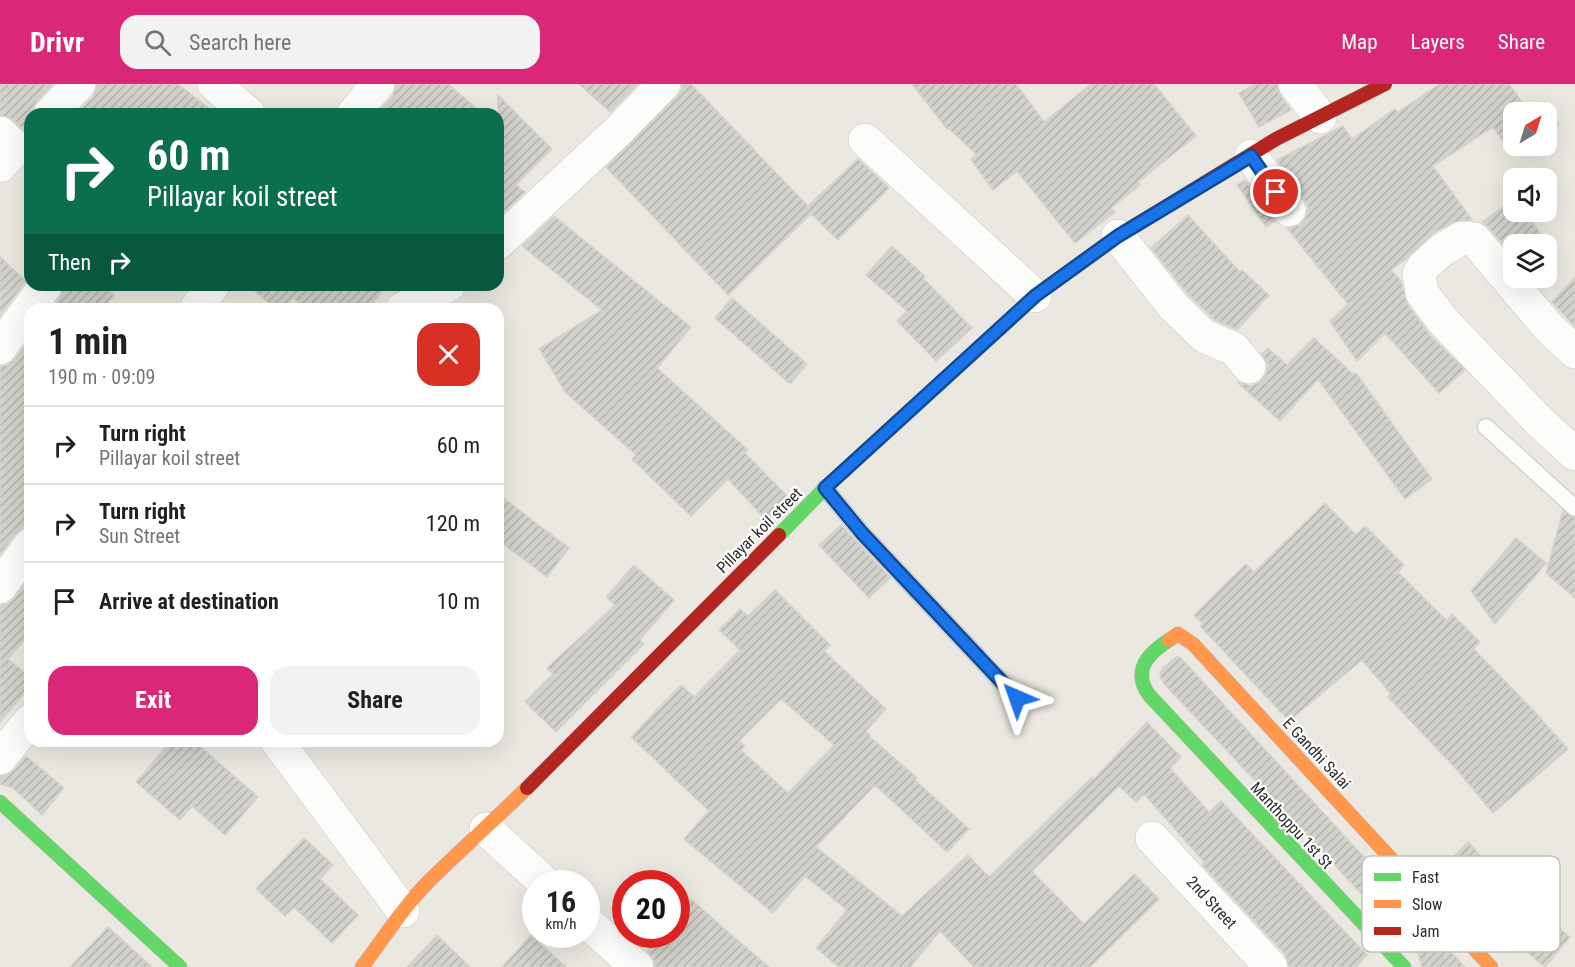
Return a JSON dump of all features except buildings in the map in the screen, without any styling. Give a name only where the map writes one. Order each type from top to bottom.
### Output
[{"type":"street","points":[[56,108],[79,84]]},
{"type":"street","points":[[214,84],[242,108]]},
{"type":"street","points":[[358,108],[378,84]]},
{"type":"street","points":[[504,237],[617,132],[664,84]]},
{"type":"street","points":[[1295,84],[1320,117]]},
{"type":"street","name":"Pillayar koil street","points":[[362,967],[403,911],[429,881],[486,829],[825,488],[1035,296],[1118,236],[1276,139],[1385,84]]},
{"type":"street","points":[[865,140],[1035,296]]},
{"type":"street","points":[[1251,156],[1289,210]]},
{"type":"street","points":[[1118,236],[1174,307],[1203,336],[1234,349],[1249,367]]},
{"type":"street","points":[[1575,352],[1550,329],[1474,239],[1462,238],[1452,244],[1424,266],[1419,274],[1422,293],[1444,322],[1540,422],[1575,454]]},
{"type":"street","points":[[414,303],[437,291]]},
{"type":"street","points":[[0,348],[24,315]]},
{"type":"street","points":[[0,587],[24,553]]},
{"type":"street","name":"E Gandhi Salai","points":[[1157,705],[1143,685],[1140,671],[1148,656],[1165,641],[1178,634],[1193,644],[1389,856]]},
{"type":"street","name":"Manthoppu 1st St","points":[[1157,705],[1362,922]]},
{"type":"street","points":[[0,758],[24,728]]},
{"type":"street","points":[[281,747],[403,911]]},
{"type":"street","points":[[0,802],[180,967]]},
{"type":"street","points":[[486,829],[531,870]]},
{"type":"street","name":"2nd Street","points":[[1152,838],[1271,967]]},
{"type":"street","points":[[600,934],[637,967]]},
{"type":"street","name":"Manthoppu 1st St","points":[[1390,952],[1404,967]]},
{"type":"street","name":"E Gandhi Salai","points":[[1477,952],[1491,967]]},
{"type":"lane","points":[[1486,427],[1575,508]]},
{"type":"lane","points":[[825,488],[862,533],[1017,698]]},
{"type":"traffic: fast","points":[[779,535],[825,488],[1039,293]]},
{"type":"traffic: fast","points":[[1169,640],[1154,651],[1144,664],[1142,678],[1149,695],[1362,922]]},
{"type":"traffic: fast","points":[[0,802],[180,967]]},
{"type":"traffic: fast","points":[[1390,952],[1404,967]]},
{"type":"traffic: slow","points":[[1169,640],[1178,634],[1193,644],[1389,856]]},
{"type":"traffic: slow","points":[[362,967],[421,890],[527,788]]},
{"type":"traffic: slow","points":[[1477,952],[1491,967]]},
{"type":"traffic: jam","points":[[1039,293],[1118,236],[1276,139],[1385,84]]},
{"type":"traffic: jam","points":[[527,788],[779,535]]},
{"type":"route","points":[[1017,698],[862,533],[825,488],[1035,296],[1118,236],[1251,156],[1276,192]]}]
